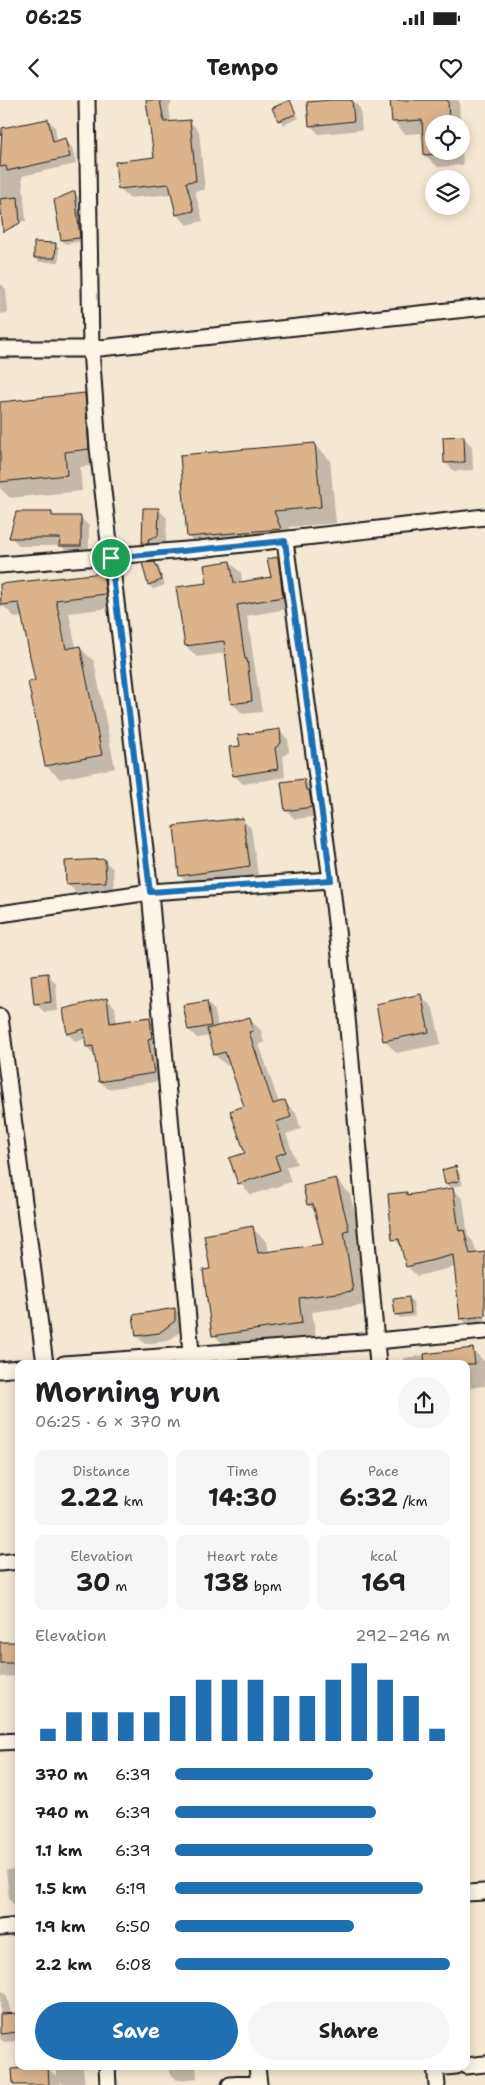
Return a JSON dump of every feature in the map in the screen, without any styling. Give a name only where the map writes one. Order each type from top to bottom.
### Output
[{"type":"street","points":[[87,100],[91,349],[98,448],[150,892],[192,1359]]},
{"type":"street","points":[[0,349],[91,349],[485,307]]},
{"type":"street","points":[[0,564],[111,558],[285,541],[485,517]]},
{"type":"street","points":[[285,541],[331,880],[346,1006],[378,1360]]},
{"type":"street","points":[[0,914],[150,892],[331,880]]},
{"type":"street","points":[[0,1017],[43,1360]]},
{"type":"street","points":[[166,1360],[485,1331]]},
{"type":"street","points":[[0,1370],[15,1368]]},
{"type":"street","points":[[0,1563],[15,1561]]},
{"type":"street","points":[[0,1742],[15,1741]]},
{"type":"street","points":[[470,1893],[485,1892]]},
{"type":"street","points":[[0,1928],[15,1926]]},
{"type":"street","points":[[470,2066],[485,2064]]},
{"type":"street","points":[[107,2070],[108,2085]]},
{"type":"street","points":[[230,2085],[259,2084],[257,2070]]},
{"type":"street","points":[[435,2070],[437,2085]]},
{"type":"building","points":[[146,100],[160,100],[164,122],[190,120],[196,181],[186,182],[194,211],[176,215],[169,184],[118,189],[115,162],[154,157]]},
{"type":"building","points":[[290,100],[296,114],[278,121],[272,108]]},
{"type":"building","points":[[352,100],[354,121],[309,126],[307,102]]},
{"type":"building","points":[[390,100],[448,100],[449,115],[425,115],[425,155],[422,120],[392,122]]},
{"type":"building","points":[[48,119],[53,142],[65,138],[70,157],[7,171],[6,166],[0,167],[2,128]]},
{"type":"building","points":[[75,191],[80,238],[61,240],[54,200]]},
{"type":"building","points":[[18,197],[20,223],[3,232],[0,199]]},
{"type":"building","points":[[34,242],[56,243],[55,258],[34,258]]},
{"type":"building","points":[[85,393],[89,449],[65,452],[67,475],[0,482],[0,402]]},
{"type":"building","points":[[464,436],[465,462],[444,463],[443,437]]},
{"type":"building","points":[[315,443],[321,507],[274,511],[281,529],[187,537],[180,455]]},
{"type":"building","points":[[143,508],[159,508],[158,536],[148,539],[149,544],[142,544]]},
{"type":"building","points":[[16,512],[52,512],[52,516],[81,516],[81,546],[59,546],[60,538],[9,538]]},
{"type":"building","points":[[278,557],[283,597],[237,605],[245,659],[247,659],[252,701],[231,704],[224,641],[185,646],[176,587],[207,583],[204,565],[230,561],[234,583],[271,577],[267,559]]},
{"type":"building","points":[[155,562],[162,580],[148,585],[142,563]]},
{"type":"building","points":[[103,573],[106,594],[56,600],[66,649],[80,646],[102,755],[45,766],[28,682],[35,681],[19,603],[1,605],[0,584]]},
{"type":"building","points":[[280,729],[281,743],[275,748],[278,769],[233,776],[229,747],[240,746],[238,735]]},
{"type":"building","points":[[304,779],[306,790],[309,790],[312,807],[285,811],[281,782]]},
{"type":"building","points":[[243,818],[250,866],[179,876],[174,826]]},
{"type":"building","points":[[105,859],[106,882],[66,884],[65,861]]},
{"type":"building","points":[[48,973],[51,1002],[34,1004],[31,975]]},
{"type":"building","points":[[421,994],[429,1032],[383,1041],[376,1004]]},
{"type":"building","points":[[107,998],[110,1023],[150,1017],[152,1038],[148,1039],[154,1073],[99,1082],[93,1046],[86,1047],[84,1029],[67,1034],[63,1009]]},
{"type":"building","points":[[207,1001],[211,1026],[188,1030],[183,1005]]},
{"type":"building","points":[[250,1017],[253,1031],[249,1032],[273,1104],[285,1100],[291,1117],[276,1122],[286,1152],[275,1156],[280,1170],[238,1184],[229,1158],[245,1153],[230,1111],[244,1106],[225,1052],[214,1055],[207,1029]]},
{"type":"building","points":[[456,1166],[459,1181],[445,1184],[442,1170]]},
{"type":"building","points":[[336,1178],[349,1230],[344,1231],[353,1291],[299,1298],[302,1323],[212,1336],[203,1270],[210,1269],[204,1235],[253,1226],[258,1253],[323,1244],[313,1204],[307,1205],[303,1186]]},
{"type":"building","points":[[453,1188],[459,1231],[464,1230],[470,1254],[485,1252],[485,1316],[460,1319],[453,1255],[406,1267],[399,1239],[392,1240],[388,1194],[407,1192],[407,1195]]},
{"type":"building","points":[[409,1297],[411,1313],[395,1315],[393,1299]]},
{"type":"building","points":[[175,1308],[175,1321],[159,1333],[136,1336],[133,1315]]},
{"type":"building","points":[[473,1348],[475,1364],[470,1364],[470,1360],[425,1360],[424,1354]]},
{"type":"building","points":[[0,1642],[15,1642],[15,1663],[0,1663]]},
{"type":"building","points":[[15,2013],[15,2032],[0,2034],[0,2014]]},
{"type":"building","points":[[12,2069],[48,2070],[49,2085],[13,2085]]},
{"type":"route","points":[[285,541],[331,880],[150,892],[111,558],[285,541]]}]
